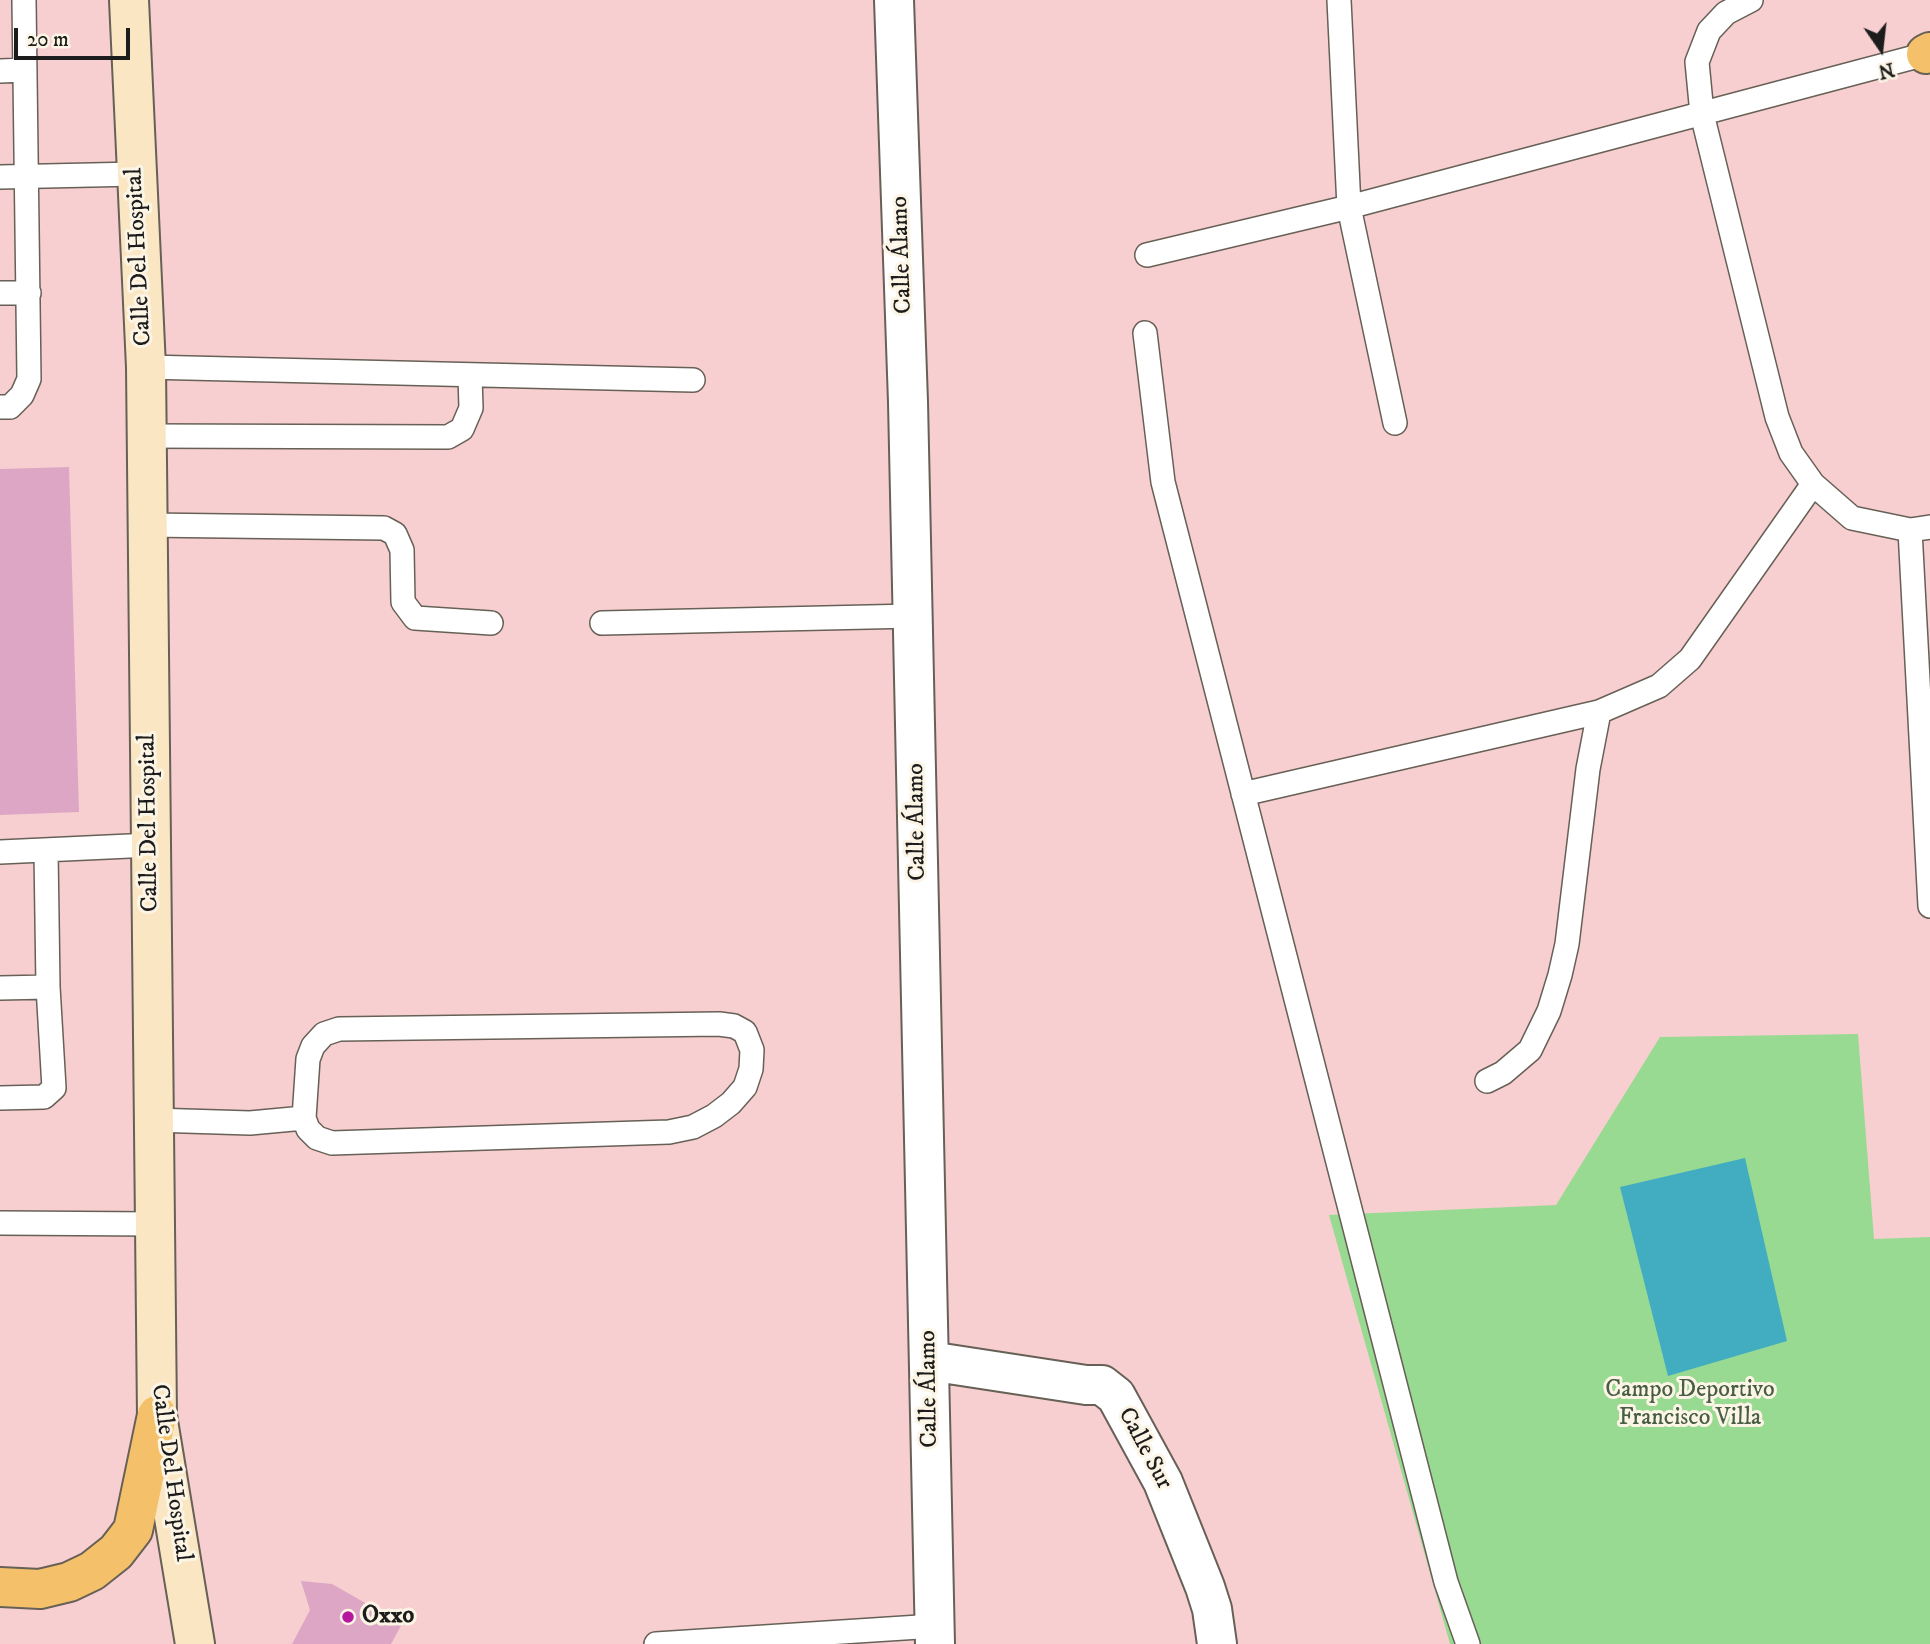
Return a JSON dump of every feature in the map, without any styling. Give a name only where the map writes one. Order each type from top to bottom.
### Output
[{"type":"main road","points":[[0,1587],[40,1588],[69,1582],[92,1571],[116,1552],[133,1531],[157,1415]]},
{"type":"street","name":"Calle Del Hospital","points":[[130,0],[146,367],[157,1415],[195,1644]]},
{"type":"street","name":"Calle Álamo","points":[[894,0],[908,402],[935,1635]]},
{"type":"street","name":"Calle Sur","points":[[929,1361],[1086,1385],[1102,1385],[1116,1396],[1163,1482],[1209,1598],[1217,1644]]},
{"type":"lane","points":[[0,407],[10,407],[22,395],[29,379],[24,0]]},
{"type":"lane","points":[[1339,0],[1349,206],[1395,423]]},
{"type":"lane","points":[[1751,0],[1726,13],[1709,32],[1697,62],[1702,114],[1777,417],[1791,453],[1813,484],[1852,518],[1920,529],[1930,906]]},
{"type":"lane","points":[[1147,256],[1349,206],[1929,53]]},
{"type":"lane","points":[[0,71],[25,69]]},
{"type":"lane","points":[[0,177],[136,174]]},
{"type":"lane","points":[[0,293],[29,293]]},
{"type":"lane","points":[[1145,333],[1163,482],[1443,1568],[1468,1644]]},
{"type":"lane","points":[[146,367],[693,380]]},
{"type":"lane","points":[[146,436],[448,437],[462,429],[471,408],[470,376]]},
{"type":"lane","points":[[1243,794],[1599,712],[1659,686],[1690,659],[1813,484]]},
{"type":"lane","points":[[147,525],[384,528],[395,534],[402,550],[403,602],[415,618],[491,623]]},
{"type":"lane","points":[[602,623],[913,616]]},
{"type":"lane","points":[[1487,1081],[1503,1073],[1530,1050],[1549,1012],[1567,944],[1588,769],[1599,712]]},
{"type":"lane","points":[[0,852],[151,845]]},
{"type":"lane","points":[[0,1098],[44,1097],[54,1088],[48,987],[46,851]]},
{"type":"lane","points":[[0,988],[48,987]]},
{"type":"lane","points":[[719,1024],[734,1026],[745,1032],[752,1050],[751,1069],[745,1087],[731,1102],[693,1127],[669,1132],[332,1143],[317,1138],[308,1129],[304,1118],[308,1059],[313,1046],[324,1034],[339,1029],[719,1024]]},
{"type":"lane","points":[[153,1120],[250,1123],[304,1118]]},
{"type":"lane","points":[[0,1223],[155,1224]]},
{"type":"lane","points":[[656,1644],[935,1635]]},
{"type":"shaded area","points":[[0,0],[1930,0],[1930,1644],[0,1644]]},
{"type":"green space","name":"Campo Deportivo Francisco Villa","points":[[1858,1034],[1874,1239],[1930,1237],[1930,1644],[1450,1644],[1329,1215],[1556,1205],[1660,1037]]},
{"type":"water","points":[[1745,1158],[1787,1341],[1668,1376],[1620,1187]]},
{"type":"building","points":[[69,467],[79,812],[0,815],[0,469]]},
{"type":"building","name":"Oxxo","points":[[301,1581],[332,1584],[402,1624],[391,1644],[292,1644],[310,1610]]},
{"type":"place","name":"Oxxo","points":[[348,1617]]}]
